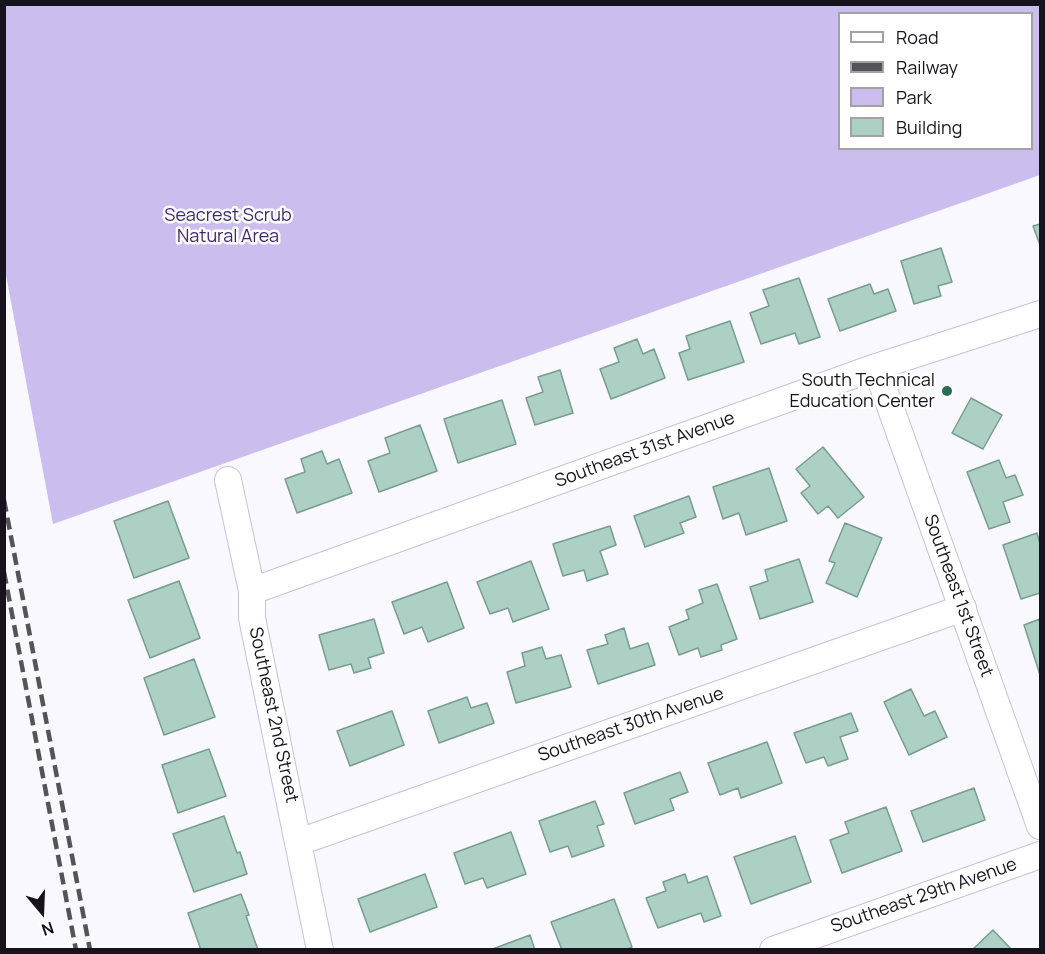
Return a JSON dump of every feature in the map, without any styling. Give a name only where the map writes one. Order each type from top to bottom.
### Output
[{"type":"street","name":"Southeast 31st Avenue","points":[[252,591],[876,367],[1041,314]]},
{"type":"street","name":"Southeast 1st Street","points":[[876,367],[1041,826]]},
{"type":"street","name":"Southeast 2nd Street","points":[[228,480],[252,591],[252,618],[320,950]]},
{"type":"street","name":"Southeast 30th Avenue","points":[[299,842],[963,609]]},
{"type":"street","name":"Southeast 29th Avenue","points":[[773,950],[1041,855]]},
{"type":"green space","name":"Seacrest Scrub Natural Area","points":[[4,5],[1040,5],[1040,175],[53,524],[5,270]]},
{"type":"building","points":[[1040,224],[1040,245],[1033,226]]},
{"type":"building","points":[[941,248],[952,282],[938,286],[941,296],[914,304],[901,261]]},
{"type":"building","points":[[799,278],[820,337],[799,344],[795,333],[761,344],[750,313],[769,306],[763,290]]},
{"type":"building","points":[[870,284],[874,294],[888,289],[896,311],[840,331],[828,299]]},
{"type":"building","points":[[730,321],[744,362],[688,380],[679,353],[690,349],[686,336]]},
{"type":"building","points":[[637,339],[643,354],[654,349],[665,378],[611,399],[600,369],[619,362],[614,348]]},
{"type":"building","points":[[560,370],[573,413],[535,425],[526,398],[543,392],[538,377]]},
{"type":"building","points":[[971,398],[1002,415],[983,449],[952,433]]},
{"type":"building","points":[[502,400],[516,444],[458,463],[444,419]]},
{"type":"building","points":[[420,425],[437,471],[379,492],[368,461],[390,453],[385,438]]},
{"type":"building","points":[[823,447],[864,497],[838,518],[828,506],[818,514],[801,493],[810,486],[796,469]]},
{"type":"building","points":[[322,451],[327,464],[339,459],[352,493],[297,513],[285,479],[305,472],[301,459]]},
{"type":"building","points":[[999,460],[1006,478],[1015,475],[1023,495],[1003,502],[1010,522],[989,529],[967,472]]},
{"type":"building","points":[[769,468],[787,521],[746,535],[739,513],[723,519],[713,487]]},
{"type":"building","points":[[689,496],[696,517],[680,523],[684,533],[645,547],[634,516]]},
{"type":"building","points":[[168,501],[189,558],[134,578],[114,521]]},
{"type":"building","points":[[845,523],[882,538],[857,597],[826,583],[835,563],[829,561]]},
{"type":"building","points":[[610,526],[616,545],[600,551],[608,574],[587,581],[584,570],[563,576],[553,544]]},
{"type":"building","points":[[1037,533],[1040,544],[1040,593],[1021,599],[1003,545]]},
{"type":"building","points":[[799,559],[813,602],[760,619],[750,587],[768,581],[765,570]]},
{"type":"building","points":[[531,561],[549,609],[513,622],[508,608],[490,614],[477,582]]},
{"type":"building","points":[[179,581],[200,638],[150,658],[128,600]]},
{"type":"building","points":[[447,582],[464,628],[428,642],[422,627],[404,634],[392,602]]},
{"type":"building","points":[[717,584],[737,639],[721,645],[722,650],[701,657],[698,648],[679,655],[669,627],[689,619],[686,610],[703,603],[699,590]]},
{"type":"building","points":[[374,619],[384,653],[368,658],[371,668],[354,673],[351,664],[329,670],[319,635]]},
{"type":"building","points":[[1040,619],[1040,675],[1024,625]]},
{"type":"building","points":[[624,628],[630,649],[648,643],[655,665],[598,684],[587,650],[608,644],[605,635]]},
{"type":"building","points":[[542,647],[546,659],[561,655],[571,687],[516,703],[507,672],[525,666],[522,653]]},
{"type":"building","points":[[194,659],[215,717],[164,735],[144,678]]},
{"type":"building","points":[[911,689],[924,716],[935,711],[947,737],[909,755],[884,702]]},
{"type":"building","points":[[467,697],[471,708],[487,703],[494,723],[439,743],[428,711]]},
{"type":"building","points":[[392,711],[404,745],[350,766],[337,731]]},
{"type":"building","points":[[851,713],[858,731],[840,737],[848,759],[828,766],[824,757],[806,763],[794,733]]},
{"type":"building","points":[[767,742],[782,783],[741,798],[738,788],[720,795],[708,763]]},
{"type":"building","points":[[209,749],[226,796],[178,813],[162,765]]},
{"type":"building","points":[[680,772],[688,792],[670,799],[674,810],[635,824],[624,793]]},
{"type":"building","points":[[974,788],[985,820],[923,842],[911,811]]},
{"type":"building","points":[[595,801],[604,824],[597,826],[604,846],[572,857],[568,846],[550,852],[539,821]]},
{"type":"building","points":[[886,807],[902,851],[842,873],[830,840],[849,833],[845,822]]},
{"type":"building","points":[[224,816],[247,874],[194,892],[173,834]]},
{"type":"building","points":[[511,832],[526,874],[487,888],[483,878],[465,884],[454,853]]},
{"type":"building","points":[[795,836],[811,882],[751,904],[734,857]]},
{"type":"building","points":[[425,874],[437,907],[370,932],[358,899]]},
{"type":"building","points":[[685,874],[688,883],[707,876],[721,916],[704,922],[701,913],[658,928],[646,898],[666,891],[663,882]]},
{"type":"building","points":[[241,894],[258,950],[201,950],[188,913]]},
{"type":"building","points":[[614,899],[632,947],[626,950],[562,950],[551,922]]},
{"type":"building","points":[[993,930],[1012,950],[972,950]]},
{"type":"building","points":[[530,935],[535,950],[490,950]]},
{"type":"railway","points":[[4,500],[90,950]]},
{"type":"railway","points":[[4,572],[76,950]]},
{"type":"place","name":"South Technical Education Center","points":[[947,391]]}]
